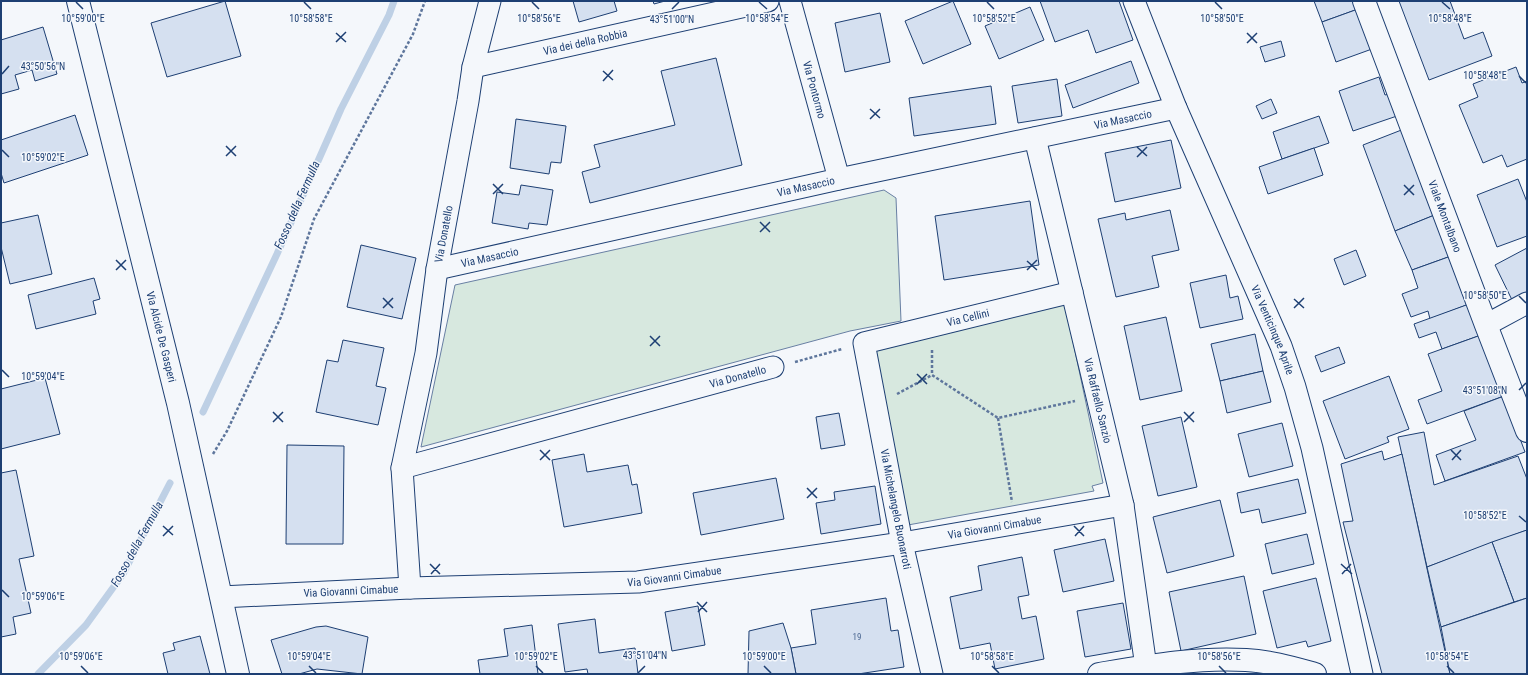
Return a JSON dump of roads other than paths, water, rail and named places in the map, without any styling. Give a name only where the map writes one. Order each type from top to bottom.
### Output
[{"type":"street","name":"Via Alcide De Gasperi","points":[[78,1],[178,403],[238,674]]},
{"type":"street","name":"Via Donatello","points":[[410,588],[402,468],[426,353],[437,269],[473,68],[490,1]]},
{"type":"street","name":"Via dei della Robbia","points":[[473,68],[768,1]]},
{"type":"street","name":"Via Pontormo","points":[[790,1],[839,179]]},
{"type":"street","name":"Via Venticinque Aprile","points":[[1134,1],[1176,108],[1280,346],[1295,387],[1312,448],[1362,674]]},
{"type":"street","name":"Viale Montalbano","points":[[1364,1],[1527,431]]},
{"type":"street","name":"Via Masaccio","points":[[437,269],[839,179],[1176,108]]},
{"type":"street","name":"Via Raffaello Sanzio","points":[[1035,138],[1124,505],[1146,670]]},
{"type":"street","name":"Via Cellini","points":[[864,343],[1072,292]]},
{"type":"street","points":[[1486,325],[1527,303]]},
{"type":"street","name":"Via Michelangelo Buonarroti","points":[[864,343],[902,543],[932,674]]},
{"type":"street","name":"Via Donatello","points":[[402,468],[773,367]]},
{"type":"street","name":"Via Giovanni Cimabue","points":[[221,597],[410,588],[638,582],[902,543],[1124,505]]},
{"type":"street","points":[[1099,674],[1146,670],[1222,659],[1248,660],[1303,672]]},
{"type":"waterway","name":"Fosso della Fermulla","points":[[203,412],[277,254],[341,109],[389,15],[394,1]]},
{"type":"waterway","name":"Fosso della Fermulla","points":[[38,674],[86,625],[123,574],[170,483]]}]
